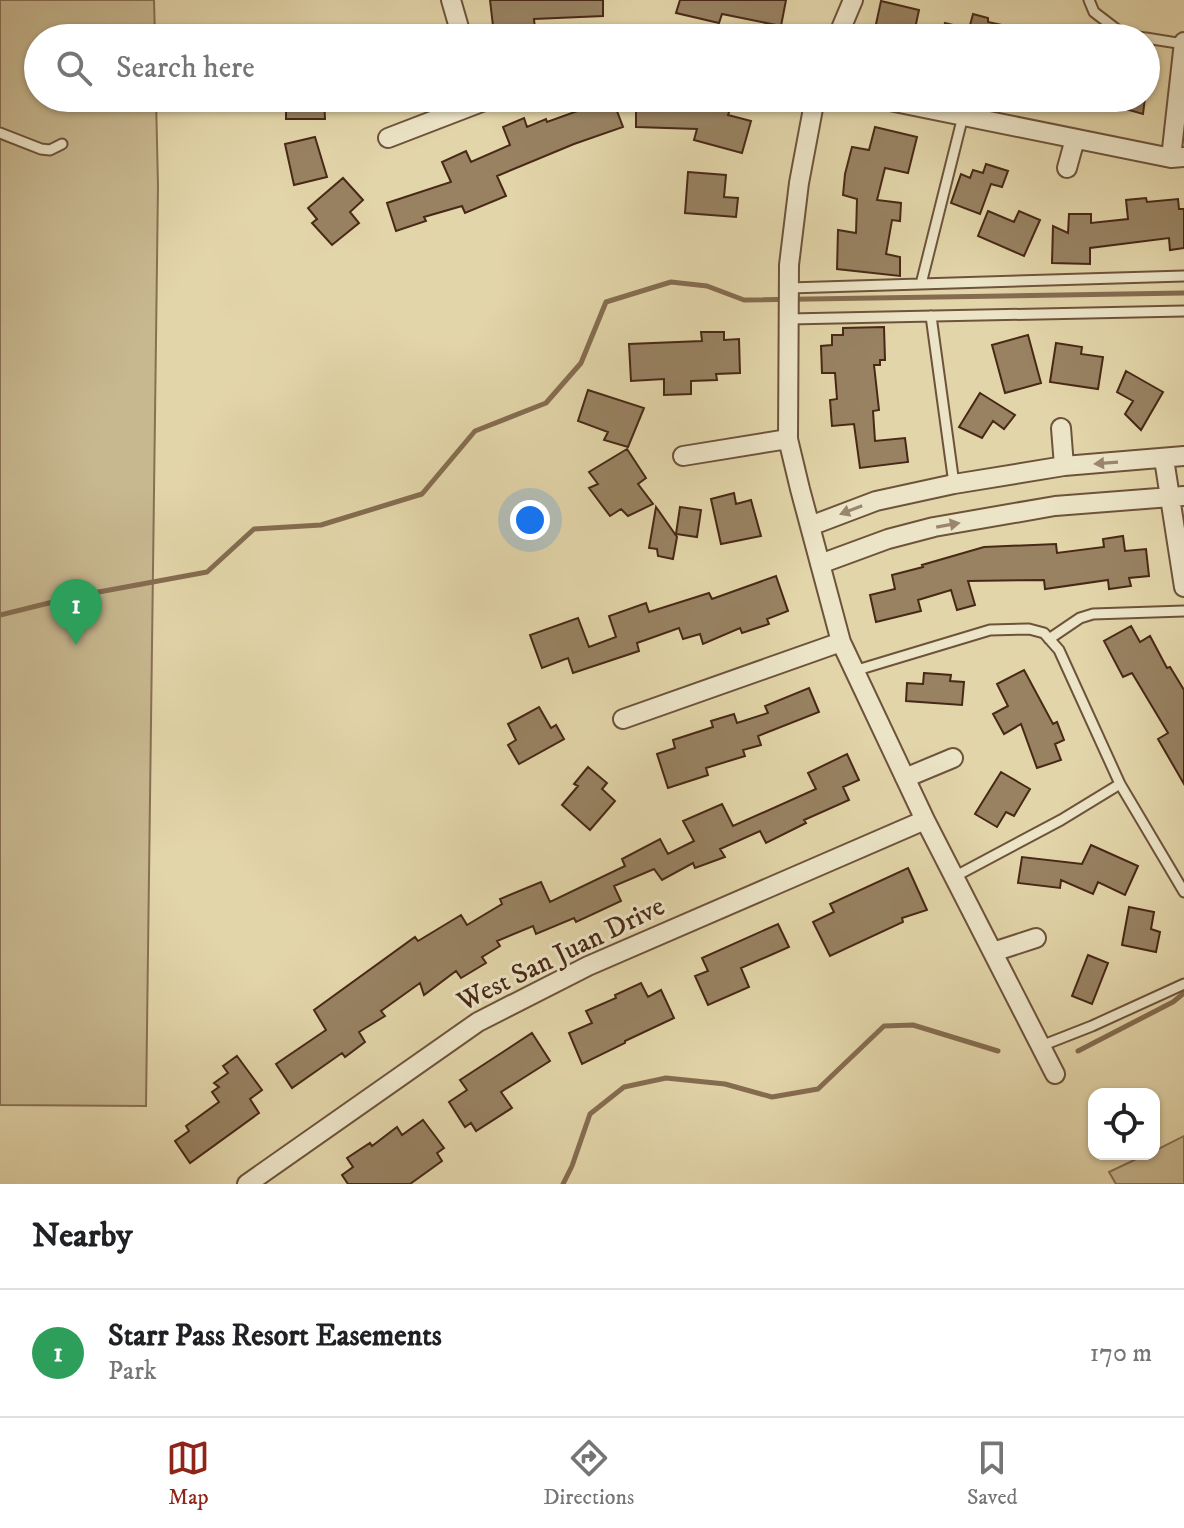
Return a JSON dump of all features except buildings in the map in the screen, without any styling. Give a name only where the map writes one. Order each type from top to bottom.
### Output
[{"type":"street","points":[[451,0],[458,24]]},
{"type":"street","points":[[843,24],[853,0]]},
{"type":"street","points":[[943,112],[1178,158],[1184,43]]},
{"type":"street","points":[[388,138],[452,112]]},
{"type":"street","points":[[812,112],[799,183],[789,265],[788,439],[841,642],[925,820],[1055,1074]]},
{"type":"street","points":[[1067,168],[1075,139]]},
{"type":"street","points":[[1061,428],[1064,466]]},
{"type":"street","points":[[683,456],[788,439]]},
{"type":"street","points":[[810,526],[876,501],[954,484],[1064,466],[1184,456]]},
{"type":"street","points":[[1164,459],[1177,496],[1184,587]]},
{"type":"street","points":[[820,564],[888,539],[934,527],[1055,506],[1177,496]]},
{"type":"street","points":[[623,719],[841,642]]},
{"type":"street","points":[[905,778],[953,758]]},
{"type":"street","name":"West San Juan Drive","points":[[247,1184],[478,1022],[588,966],[925,820]]},
{"type":"street","points":[[993,952],[1036,938]]},
{"type":"lane","points":[[1089,0],[1094,12],[1110,24]]},
{"type":"lane","points":[[1160,40],[1184,43]]},
{"type":"lane","points":[[921,284],[963,116]]},
{"type":"lane","points":[[0,133],[41,149],[50,150],[62,144]]},
{"type":"lane","points":[[789,288],[1184,276]]},
{"type":"lane","points":[[789,319],[1184,311]]},
{"type":"lane","points":[[931,316],[954,484]]},
{"type":"lane","points":[[1049,639],[1080,618],[1093,614],[1184,611]]},
{"type":"lane","points":[[854,671],[990,630],[1029,629],[1044,633],[1059,650],[1120,784],[1184,892]]},
{"type":"lane","points":[[954,877],[1061,820],[1120,784]]},
{"type":"lane","points":[[1041,1046],[1184,984]]},
{"type":"shaded area","points":[[0,0],[154,0],[155,24],[24,24],[24,112],[156,112],[158,186],[146,1106],[0,1105]]},
{"type":"shaded area","points":[[1184,1136],[1184,1184],[1116,1184],[1109,1172],[1134,1160],[1160,1160],[1160,1148]]},
{"type":"waterway","points":[[0,615],[77,596],[207,572],[254,529],[321,525],[422,494],[475,431],[546,403],[581,363],[606,302],[671,282],[707,286],[744,300],[1184,293]]},
{"type":"waterway","points":[[1078,1051],[1173,1002],[1184,993]]},
{"type":"waterway","points":[[563,1184],[590,1114],[624,1087],[666,1078],[725,1084],[772,1097],[818,1089],[884,1026],[913,1025],[998,1051]]},
{"type":"place","name":"Starr Pass Resort Easements","points":[[76,645]]}]
